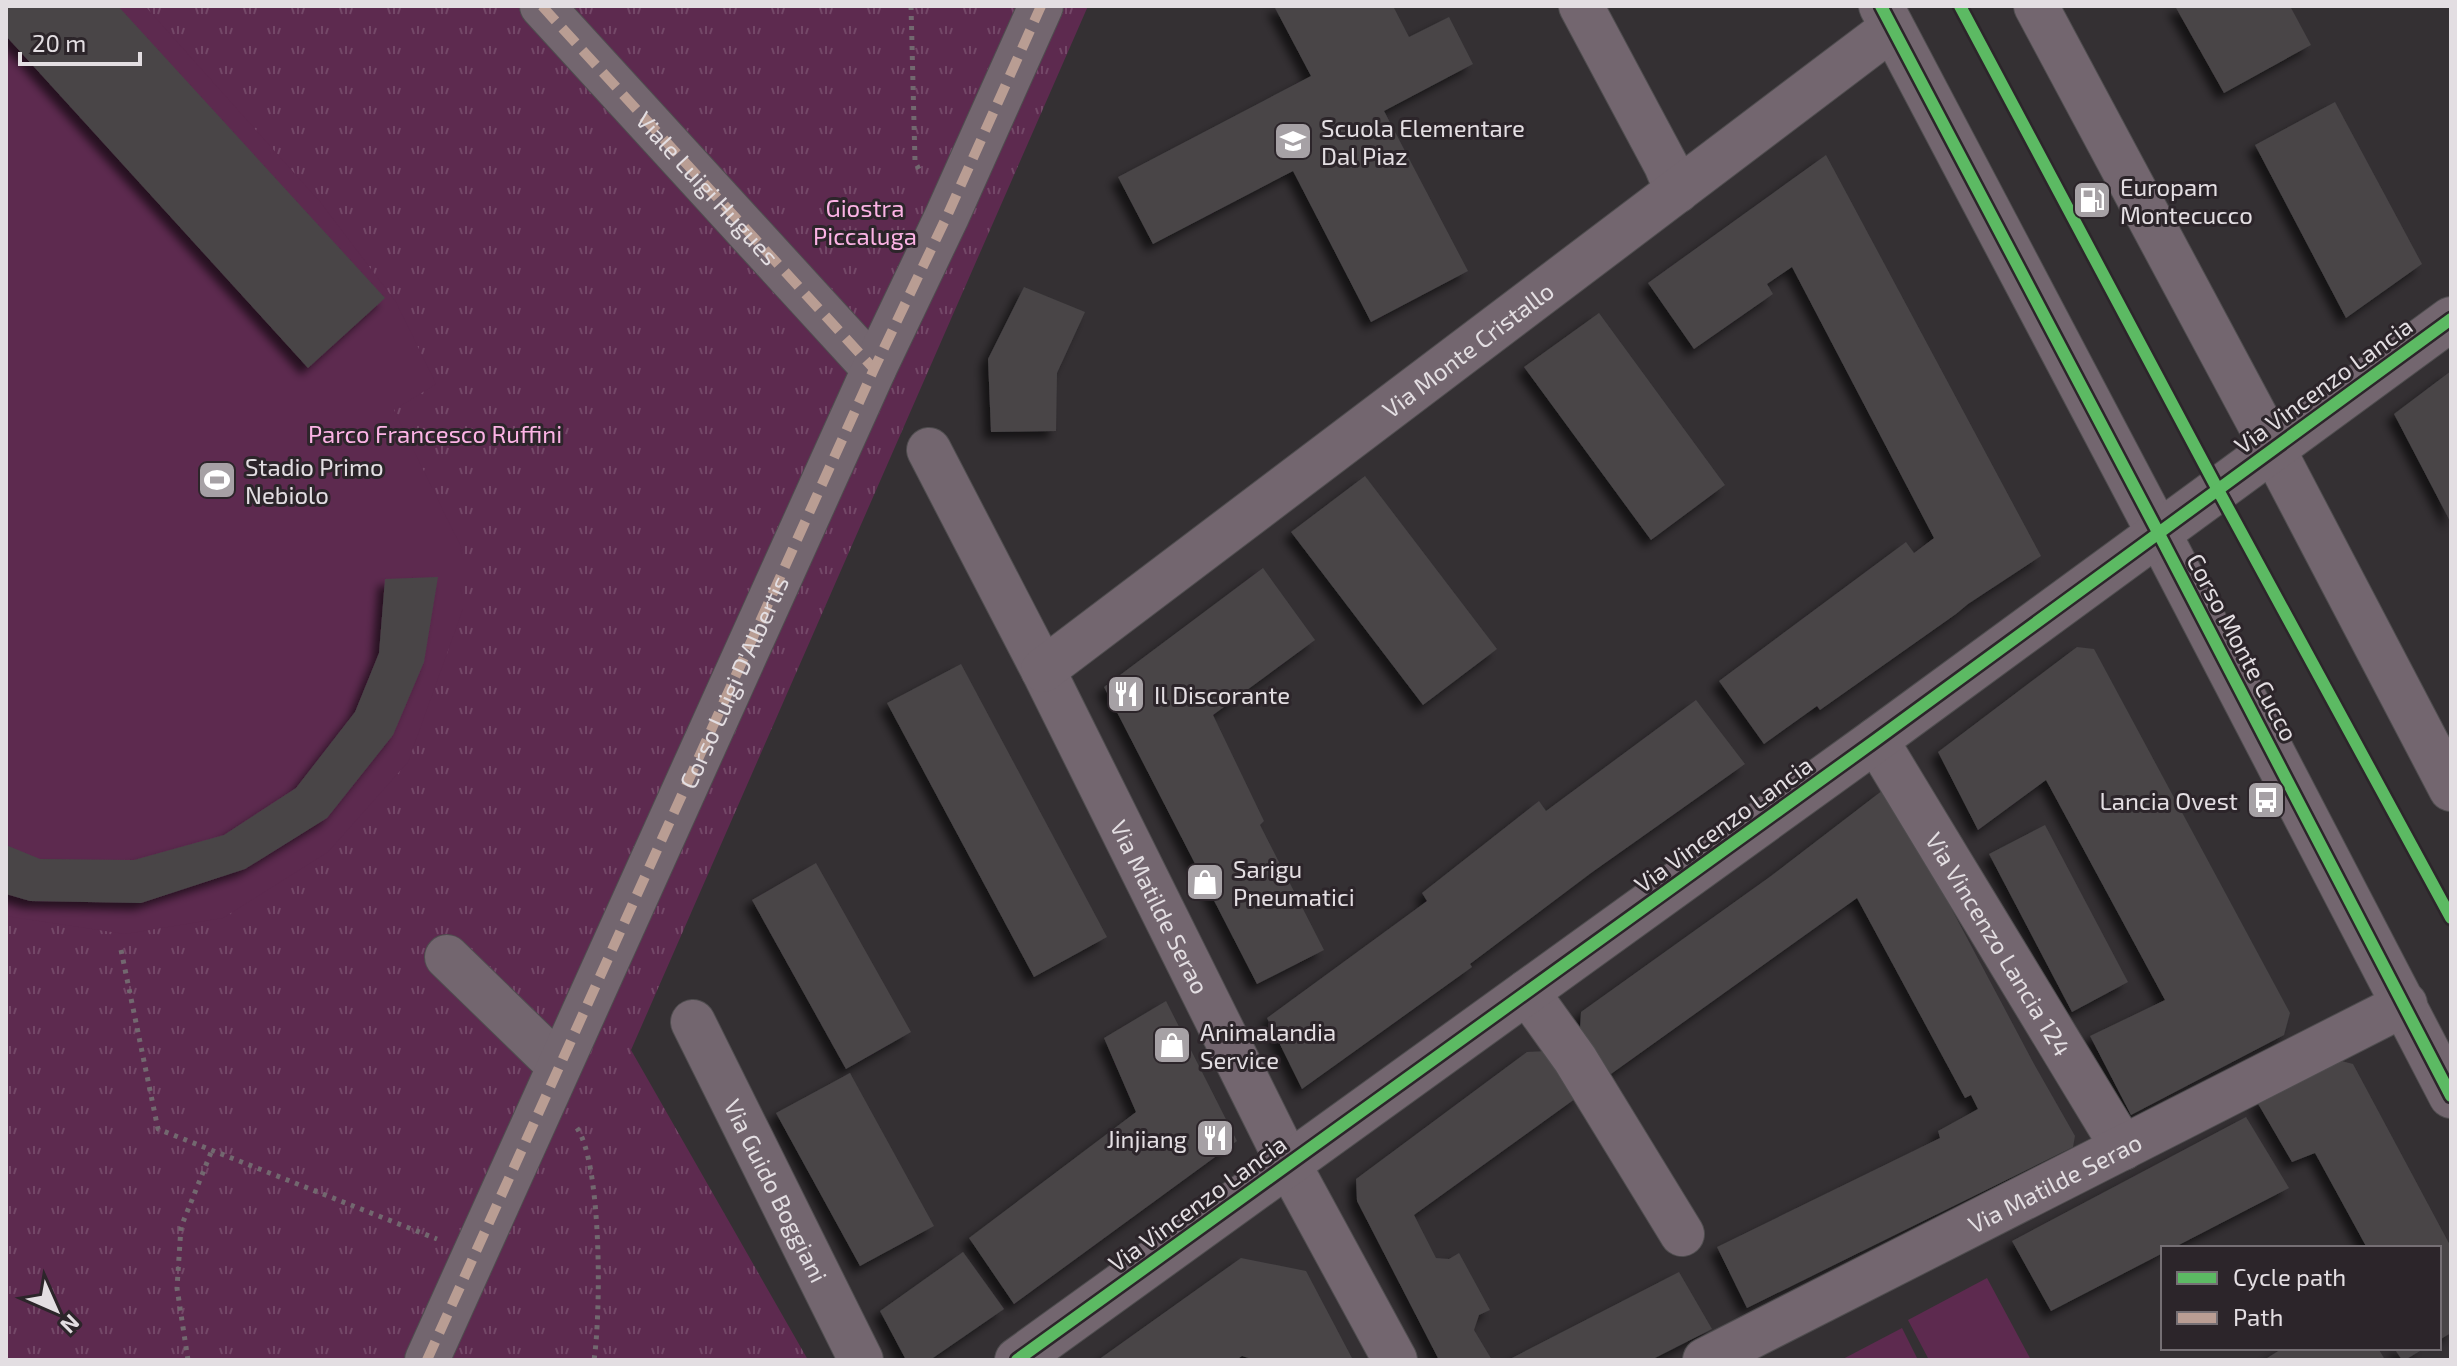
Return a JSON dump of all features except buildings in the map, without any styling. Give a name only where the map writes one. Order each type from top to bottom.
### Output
[{"type":"street","name":"Viale Luigi Hugues","points":[[542,6],[874,369]]},
{"type":"street","name":"Corso Luigi D'Albertis","points":[[427,1360],[1041,6]]},
{"type":"street","points":[[1581,6],[1677,191]]},
{"type":"street","points":[[2036,6],[2451,789]]},
{"type":"street","name":"Via Monte Cristallo","points":[[1043,670],[1677,191],[1886,17]]},
{"type":"street","name":"Corso Monte Cucco","points":[[1886,17],[2451,1096]]},
{"type":"street","name":"Via Vincenzo Lancia","points":[[1017,1360],[1876,740],[2451,319]]},
{"type":"street","name":"Via Matilde Serao","points":[[929,450],[1043,670],[1289,1165],[1395,1360]]},
{"type":"street","name":"Via Vincenzo Lancia 124","points":[[1876,740],[2123,1148]]},
{"type":"street","points":[[447,957],[554,1078]]},
{"type":"street","points":[[1527,992],[1575,1059],[1682,1234]]},
{"type":"street","name":"Via Matilde Serao","points":[[1705,1360],[2405,1004]]},
{"type":"street","name":"Via Guido Boggiani","points":[[693,1022],[861,1360]]},
{"type":"path","points":[[911,6],[915,162],[947,216]]},
{"type":"path","points":[[121,950],[158,1129],[475,1254]]},
{"type":"path","points":[[554,1078],[584,1139],[594,1200],[599,1275],[594,1360]]},
{"type":"path","points":[[188,1360],[177,1288],[181,1227],[212,1150]]},
{"type":"green space","name":"Parco Francesco Ruffini","points":[[6,6],[1088,6],[631,1050],[808,1360],[6,1360]]},
{"type":"green space","name":"Stadio Primo Nebiolo","points":[[6,6],[145,6],[321,203],[396,302],[436,384],[394,410],[463,551],[463,609],[408,762],[328,852],[223,918],[125,934],[6,916]]},
{"type":"green space","points":[[1987,1278],[2031,1360],[1929,1360],[1908,1320]]},
{"type":"green space","points":[[1902,1328],[1918,1360],[1841,1360]]},
{"type":"marked path","points":[[542,6],[874,369]]},
{"type":"marked path","points":[[427,1360],[1041,6]]},
{"type":"cycle path","points":[[1881,6],[2451,1096]]},
{"type":"cycle path","points":[[1960,6],[2451,918]]},
{"type":"cycle path","points":[[1017,1360],[1876,740],[2451,319]]},
{"type":"place","name":"Scuola Elementare Dal Piaz","points":[[1293,141]]},
{"type":"place","name":"Europam Montecucco","points":[[2092,200]]},
{"type":"place","name":"Stadio Primo Nebiolo","points":[[217,480]]},
{"type":"place","name":"Il Discorante","points":[[1126,694]]},
{"type":"place","name":"Lancia Ovest","points":[[2266,800]]},
{"type":"place","name":"Sarigu Pneumatici","points":[[1205,882]]},
{"type":"place","name":"Animalandia Service","points":[[1172,1045]]},
{"type":"place","name":"Jinjiang","points":[[1215,1138]]},
{"type":"park label","name":"Giostra Piccaluga","points":[[865,221]]}]
